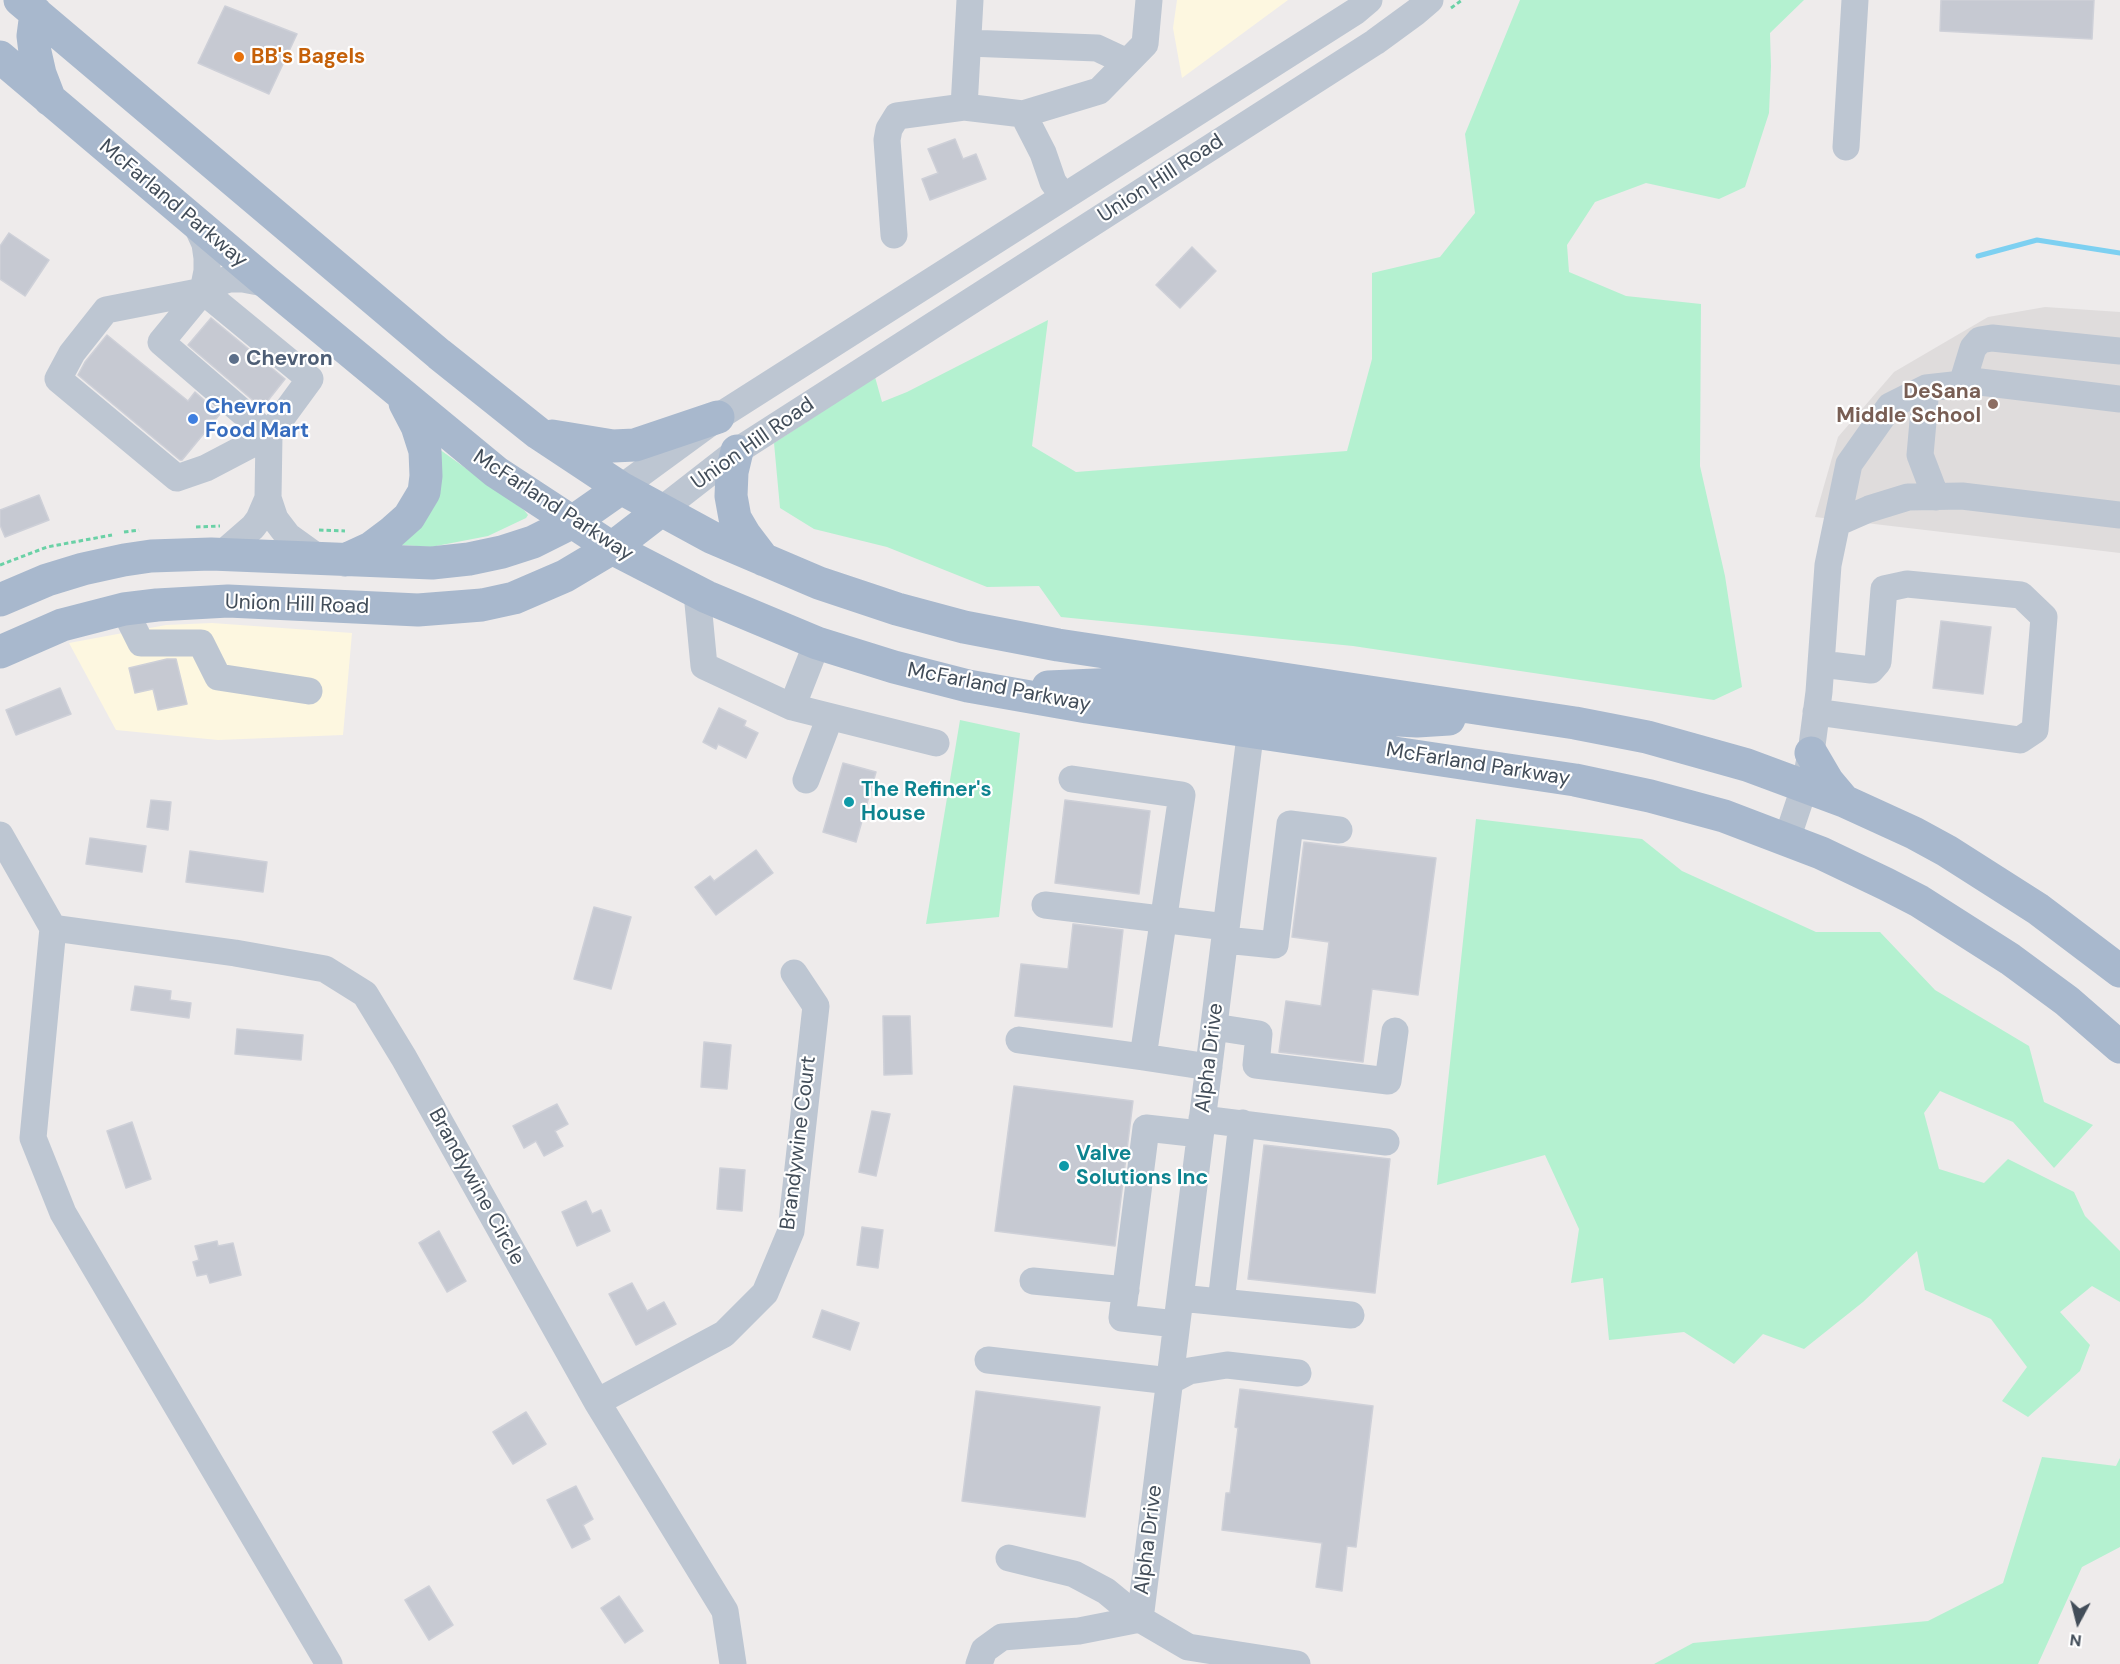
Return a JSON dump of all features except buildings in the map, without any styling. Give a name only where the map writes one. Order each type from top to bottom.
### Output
[{"type":"main road","points":[[28,7],[33,23],[35,51],[40,74],[50,100]]},
{"type":"main road","name":"McFarland Parkway","points":[[28,7],[430,346],[538,433],[621,488],[711,537],[765,561],[866,599],[964,627],[1058,645],[1254,703],[1534,773],[1612,787],[1724,816],[1787,839],[1886,884],[1950,920],[2039,980],[2120,1047]]},
{"type":"main road","name":"McFarland Parkway","points":[[0,57],[495,472],[612,548],[697,593],[818,643],[894,667],[1008,694],[1254,703]]},
{"type":"main road","points":[[333,560],[371,548],[409,517],[424,492],[425,451],[417,426],[400,393]]},
{"type":"main road","points":[[538,433],[591,444],[635,445],[718,417]]},
{"type":"main road","points":[[737,451],[732,472],[731,496],[735,518],[745,536],[765,561]]},
{"type":"main road","name":"Union Hill Road","points":[[0,600],[47,580],[83,569],[124,560],[180,555],[222,554],[432,563],[469,559],[533,542],[571,523],[621,488]]},
{"type":"main road","name":"Union Hill Road","points":[[0,652],[62,625],[124,609],[189,602],[218,601],[418,610],[482,604],[514,598],[566,576],[612,548],[660,511]]},
{"type":"main road","points":[[1254,703],[1362,718],[1417,721],[1478,717],[1511,712],[1647,737],[1716,755],[1805,785],[1914,833],[2006,887],[2120,971]]},
{"type":"main road","points":[[1811,753],[1825,777],[1844,801]]},
{"type":"street","points":[[964,108],[970,0]]},
{"type":"street","points":[[894,235],[887,140],[889,129],[897,116],[964,108],[1023,114],[1100,91],[1145,44],[1149,0]]},
{"type":"street","name":"Union Hill Road","points":[[621,488],[718,417],[1369,0]]},
{"type":"street","name":"Union Hill Road","points":[[660,511],[737,451],[1375,42],[1430,0]]},
{"type":"street","points":[[1846,147],[1855,0]]},
{"type":"street","points":[[968,43],[1098,48],[1128,62]]},
{"type":"street","points":[[1023,114],[1043,153],[1053,182],[1064,196]]},
{"type":"street","points":[[195,222],[205,244],[207,258],[203,291]]},
{"type":"street","points":[[269,284],[256,280],[229,279],[216,283],[203,291],[162,342],[268,435],[268,498],[271,509],[281,528],[298,545],[333,560]]},
{"type":"street","points":[[203,291],[310,379],[268,435],[206,468],[177,478],[58,379],[72,353],[106,310],[203,291]]},
{"type":"street","points":[[1962,384],[1973,348],[1980,340],[1992,338],[2120,351]]},
{"type":"street","points":[[1787,839],[1805,785],[1811,753],[1821,664],[1828,565],[1849,464],[1890,406],[1926,388],[1980,382],[2120,399]]},
{"type":"street","points":[[1926,388],[1920,455],[1936,497]]},
{"type":"street","points":[[1837,524],[1869,509],[1908,497],[1962,496],[2120,515]]},
{"type":"street","points":[[222,554],[260,519],[268,498]]},
{"type":"street","points":[[1816,712],[2020,740],[2035,730],[2044,617],[2021,595],[1907,584],[1884,589],[1878,662],[1871,670],[1821,664]]},
{"type":"street","points":[[697,593],[704,666],[792,707],[936,743]]},
{"type":"street","points":[[124,609],[141,643],[201,643],[218,677],[309,691]]},
{"type":"street","points":[[792,707],[818,643]]},
{"type":"street","name":"Alpha Drive","points":[[1140,1619],[1254,703]]},
{"type":"street","points":[[806,780],[830,717]]},
{"type":"street","points":[[1072,779],[1182,795],[1143,1057]]},
{"type":"street","points":[[1045,905],[1164,919],[1275,945],[1290,824],[1339,830]]},
{"type":"street","points":[[0,835],[54,928],[33,1138],[63,1213],[329,1664]]},
{"type":"street","name":"Brandywine Circle","points":[[54,928],[236,953],[325,969],[365,994],[404,1058],[597,1402],[725,1611],[733,1664]]},
{"type":"street","name":"Brandywine Court","points":[[597,1402],[724,1334],[765,1293],[791,1231],[816,1006],[794,973]]},
{"type":"street","points":[[1214,1027],[1259,1034],[1256,1065],[1388,1081],[1395,1031]]},
{"type":"street","points":[[1019,1040],[1209,1067]]},
{"type":"street","points":[[1221,1302],[1242,1123]]},
{"type":"street","points":[[1351,1315],[1221,1302],[1178,1311],[1122,1318],[1146,1128],[1242,1123],[1386,1142]]},
{"type":"street","points":[[1033,1281],[1126,1290]]},
{"type":"street","points":[[988,1360],[1170,1381],[1189,1371],[1227,1365],[1298,1374]]},
{"type":"street","points":[[1009,1558],[1074,1574],[1106,1591],[1140,1619],[1188,1647],[1297,1664]]},
{"type":"street","points":[[979,1664],[984,1650],[1002,1637],[1079,1631],[1140,1619]]},
{"type":"shaded area","points":[[1177,0],[1288,0],[1182,78],[1173,28]]},
{"type":"shaded area","name":"DeSana Middle School","points":[[2045,307],[2120,312],[2120,553],[1815,517],[1838,437],[1894,372],[1988,317]]},
{"type":"shaded area","points":[[212,623],[352,633],[343,735],[218,740],[116,730],[69,643],[166,625]]},
{"type":"green space","points":[[1520,0],[1804,0],[1770,33],[1769,113],[1745,187],[1719,199],[1646,183],[1595,202],[1567,245],[1569,272],[1626,296],[1701,304],[1700,466],[1725,576],[1742,687],[1714,700],[1353,646],[1061,617],[1039,586],[987,587],[887,547],[814,529],[780,508],[774,443],[875,377],[882,402],[907,392],[1048,320],[1032,446],[1076,472],[1347,451],[1372,359],[1372,273],[1440,257],[1475,213],[1465,134]]},
{"type":"green space","points":[[439,449],[524,510],[528,515],[526,518],[488,536],[431,547],[402,545]]},
{"type":"green space","points":[[960,720],[1020,733],[999,917],[926,924]]},
{"type":"green space","points":[[1476,819],[1642,839],[1682,871],[1816,932],[1880,932],[1935,990],[2029,1046],[2044,1102],[2093,1125],[2054,1168],[2013,1122],[1940,1091],[1924,1113],[1939,1169],[1984,1183],[2008,1159],[2074,1192],[2085,1216],[2120,1251],[2120,1302],[2092,1286],[2060,1312],[2090,1345],[2080,1371],[2028,1417],[2002,1401],[2027,1367],[1991,1319],[1925,1290],[1917,1251],[1863,1302],[1804,1349],[1763,1334],[1734,1364],[1684,1332],[1609,1340],[1603,1278],[1571,1283],[1579,1229],[1545,1155],[1437,1185]]},
{"type":"green space","points":[[2042,1457],[2116,1466],[2120,1458],[2120,1547],[2082,1567],[2038,1664],[1654,1664],[1693,1643],[1928,1621],[2003,1583]]},
{"type":"waterway","points":[[1978,256],[2037,240],[2120,253]]},
{"type":"place","name":"BB's Bagels","points":[[239,57]]},
{"type":"place","name":"Chevron","points":[[234,359]]},
{"type":"place","name":"DeSana Middle School","points":[[1993,404]]},
{"type":"place","name":"Chevron Food Mart","points":[[193,419]]},
{"type":"place","name":"The Refiner's House","points":[[849,802]]},
{"type":"place","name":"Valve Solutions Inc","points":[[1064,1166]]}]
